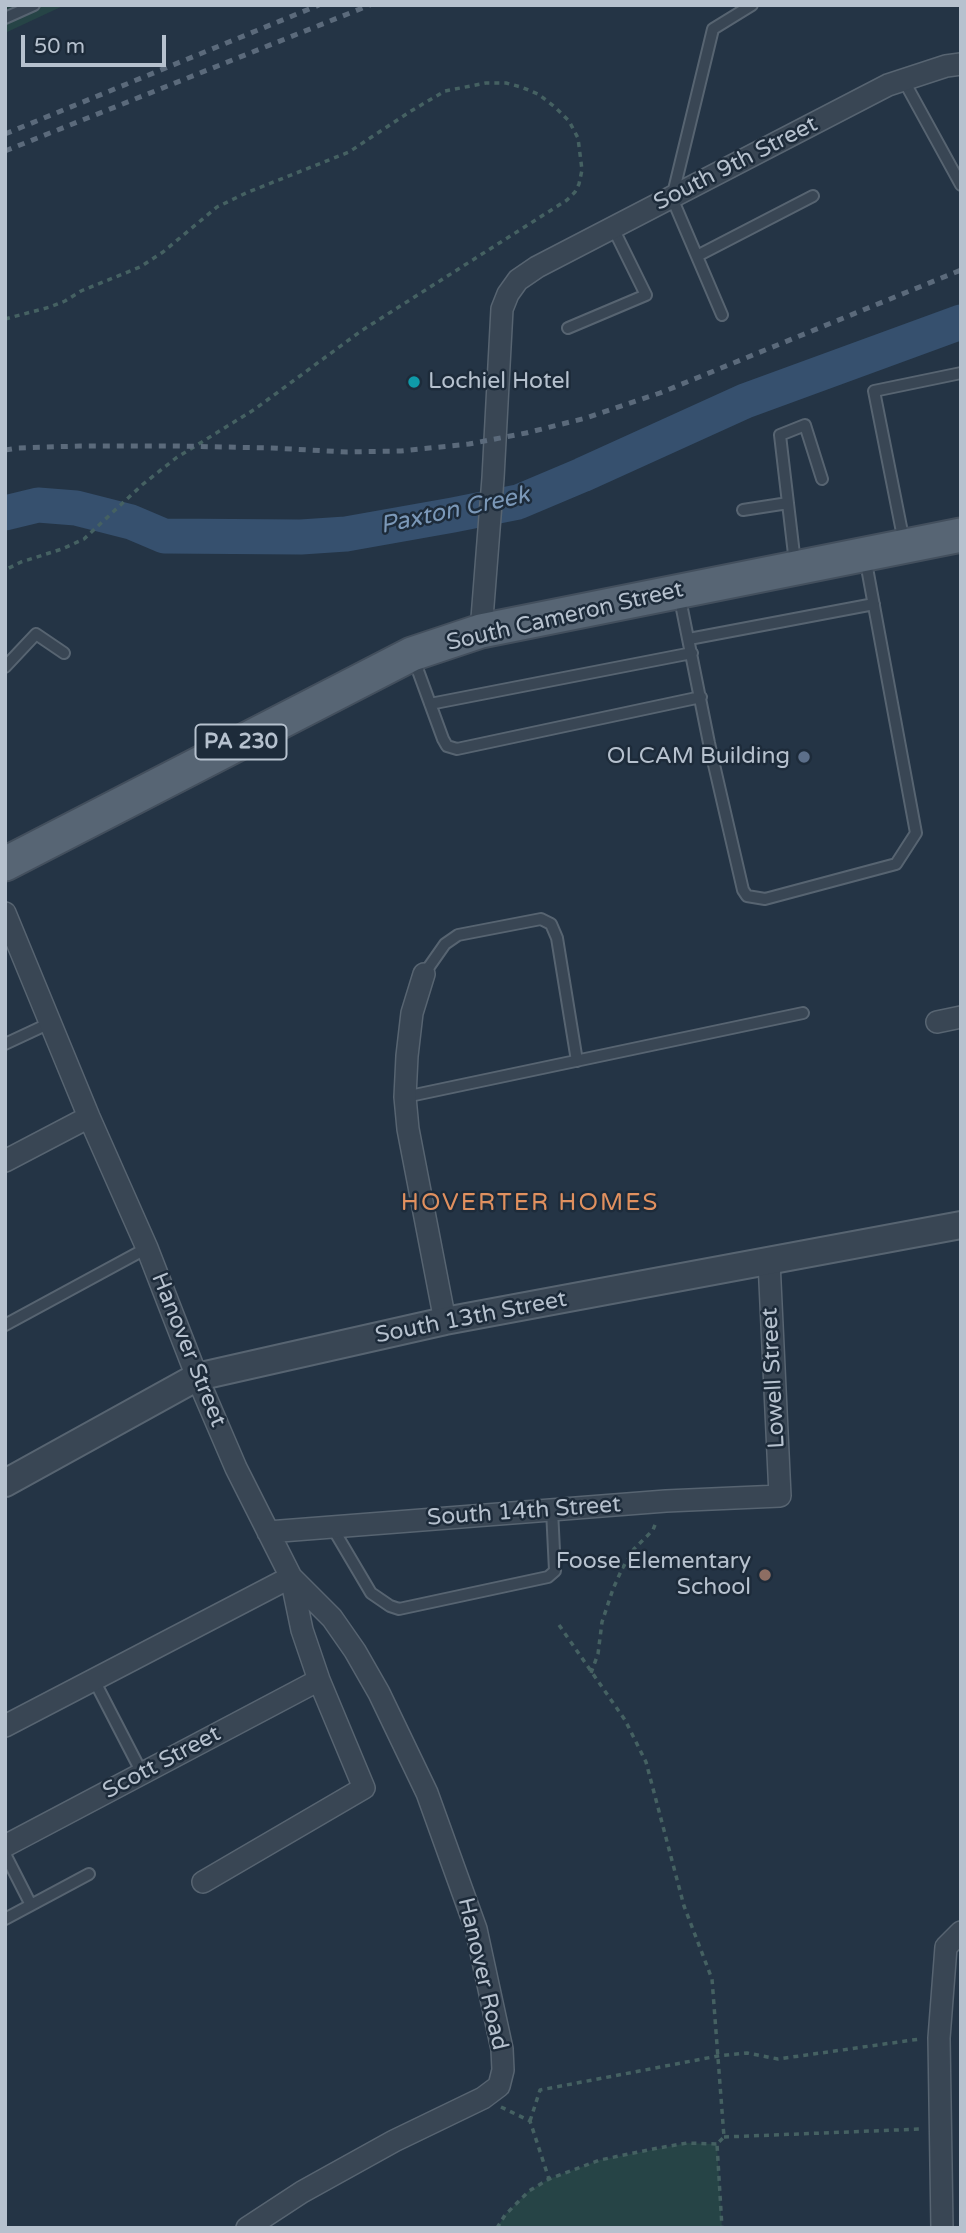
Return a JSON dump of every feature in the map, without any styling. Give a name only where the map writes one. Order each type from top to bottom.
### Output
[{"type":"main road","name":"South Cameron Street","points":[[5,864],[412,654],[481,631],[961,534]]},
{"type":"street","name":"South 9th Street","points":[[481,631],[494,478],[502,309],[518,280],[537,267],[887,85],[946,66],[961,64]]},
{"type":"street","name":"Hanover Street","points":[[5,913],[89,1118],[148,1248],[197,1377],[236,1468],[291,1577],[302,1630],[319,1680],[364,1788],[203,1882]]},
{"type":"street","points":[[424,974],[412,1013],[405,1097],[408,1129],[444,1321]]},
{"type":"street","points":[[937,1022],[961,1017]]},
{"type":"street","points":[[5,1161],[89,1118]]},
{"type":"street","name":"South 13th Street","points":[[5,1483],[197,1377],[444,1321],[961,1225]]},
{"type":"street","name":"Lowell Street","points":[[769,1261],[780,1496]]},
{"type":"street","name":"South 14th Street","points":[[268,1532],[666,1501],[780,1496]]},
{"type":"street","points":[[5,1726],[291,1577]]},
{"type":"street","name":"Hanover Road","points":[[247,2228],[302,2192],[394,2141],[483,2098],[499,2086],[503,2070],[502,2049],[476,1929],[427,1793],[379,1693],[355,1651],[332,1618],[291,1577]]},
{"type":"street","name":"Scott Street","points":[[5,1846],[319,1680]]},
{"type":"street","points":[[942,2228],[939,2038],[953,1940]]},
{"type":"lane","points":[[5,18],[34,5]]},
{"type":"lane","points":[[722,315],[672,198],[713,29],[752,5]]},
{"type":"lane","points":[[904,81],[961,186]]},
{"type":"lane","points":[[696,256],[813,196]]},
{"type":"lane","points":[[568,328],[646,295],[613,228]]},
{"type":"lane","points":[[904,546],[874,391],[961,373]]},
{"type":"lane","points":[[796,568],[780,435],[806,425],[822,479]]},
{"type":"lane","points":[[743,510],[788,503]]},
{"type":"lane","points":[[679,592],[709,743],[743,890],[747,896],[765,898],[896,864],[916,833],[864,554]]},
{"type":"lane","points":[[689,639],[874,604]]},
{"type":"lane","points":[[5,667],[36,635],[64,653]]},
{"type":"lane","points":[[430,704],[692,653]]},
{"type":"lane","points":[[412,654],[443,739],[447,746],[457,749],[701,697]]},
{"type":"lane","points":[[424,974],[444,944],[458,935],[541,919],[551,924],[557,939],[577,1061]]},
{"type":"lane","points":[[405,1097],[803,1013]]},
{"type":"lane","points":[[5,1044],[50,1023]]},
{"type":"lane","points":[[5,1325],[148,1248]]},
{"type":"lane","points":[[332,1527],[371,1593],[399,1609],[548,1577],[555,1571],[552,1510]]},
{"type":"lane","points":[[94,1680],[142,1773]]},
{"type":"lane","points":[[5,1854],[32,1905]]},
{"type":"lane","points":[[5,1919],[89,1874]]},
{"type":"path","points":[[5,319],[50,307],[80,291],[140,267],[163,252],[218,207],[349,152],[419,105],[445,91],[486,83],[516,85],[548,101],[575,130],[582,170],[575,192],[567,200],[361,331],[255,409],[176,458],[84,539],[5,570]]},
{"type":"path","points":[[591,1673],[602,1622],[618,1579],[634,1549],[653,1530],[666,1501]]},
{"type":"path","points":[[559,1625],[625,1720],[646,1762],[684,1906],[712,1979],[724,2137]]},
{"type":"path","points":[[549,2179],[530,2122],[540,2090],[718,2056],[747,2053],[778,2059],[907,2040],[939,2038]]},
{"type":"path","points":[[483,2098],[530,2122]]},
{"type":"path","points":[[497,2228],[505,2215],[529,2191],[549,2179],[613,2157],[687,2143],[717,2144],[724,2137],[941,2128]]},
{"type":"path","points":[[717,2144],[722,2228]]},
{"type":"green space","points":[[5,5],[65,5],[5,33]]},
{"type":"green space","points":[[687,2143],[717,2144],[722,2228],[497,2228],[505,2215],[529,2191],[549,2179],[600,2160]]},
{"type":"waterway","name":"Paxton Creek","points":[[5,513],[38,505],[76,508],[131,522],[164,536],[301,537],[346,534],[453,515],[518,502],[745,401],[961,322]]},
{"type":"railway","points":[[5,134],[319,5]]},
{"type":"railway","points":[[5,151],[370,5]]},
{"type":"railway","points":[[5,450],[80,446],[176,446],[347,452],[401,451],[469,444],[586,418],[660,393],[961,270]]},
{"type":"place","name":"Lochiel Hotel","points":[[414,382]]},
{"type":"place","name":"OLCAM Building","points":[[804,757]]},
{"type":"place","name":"Foose Elementary School","points":[[765,1575]]},
{"type":"district","name":"HOVERTER HOMES","points":[[530,1204]]}]
